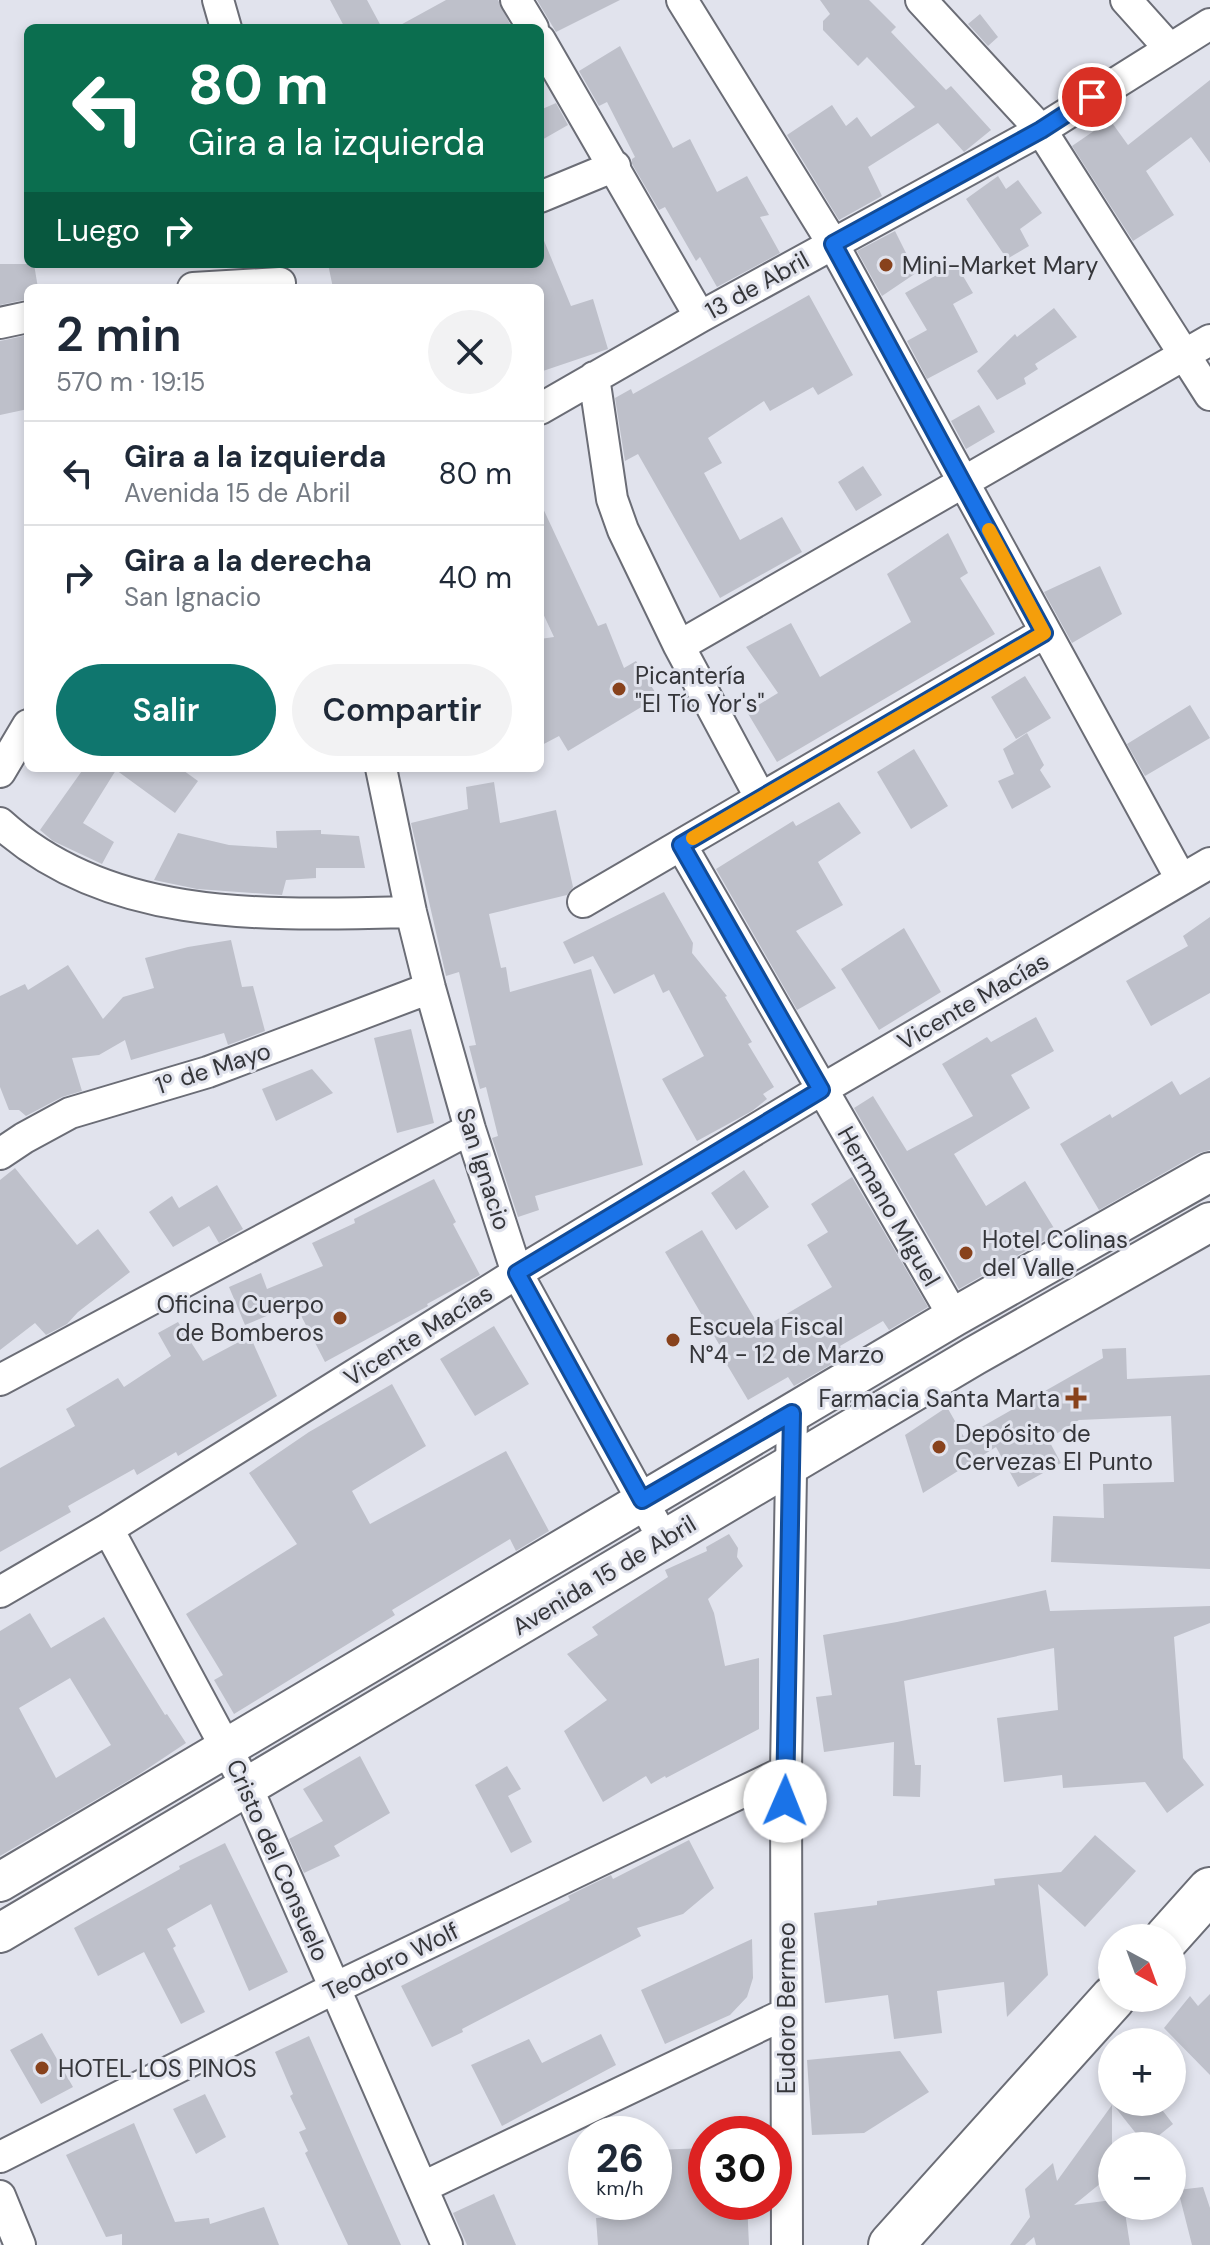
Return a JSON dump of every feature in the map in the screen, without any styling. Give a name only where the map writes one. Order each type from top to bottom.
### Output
[{"type":"highway","points":[[1180,1924],[1210,1890]]},
{"type":"highway","points":[[893,2243],[1100,2012]]},
{"type":"main road","name":"Avenida 15 de Abril","points":[[0,1882],[642,1500],[954,1317],[1210,1172]]},
{"type":"main road","name":"Avenida 15 de Abril","points":[[0,1933],[791,1464],[1210,1222]]},
{"type":"street","points":[[218,0],[225,24]]},
{"type":"street","points":[[516,0],[531,24]]},
{"type":"street","points":[[682,0],[833,244],[1181,879]]},
{"type":"street","points":[[921,0],[1041,130],[1198,348],[1210,395]]},
{"type":"street","points":[[1126,0],[1170,49]]},
{"type":"street","name":"13 de Abril","points":[[544,407],[700,317],[1041,130],[1210,24]]},
{"type":"street","points":[[544,47],[700,317]]},
{"type":"street","points":[[544,195],[615,166]]},
{"type":"street","points":[[228,284],[280,278]]},
{"type":"street","points":[[0,323],[24,318]]},
{"type":"street","points":[[679,646],[1198,348]]},
{"type":"street","points":[[594,377],[612,499],[623,530],[679,646],[760,797]]},
{"type":"street","points":[[583,902],[1044,633]]},
{"type":"street","points":[[0,772],[24,732]]},
{"type":"street","name":"San Ignacio","points":[[382,772],[430,988],[470,1129],[517,1273],[664,1540]]},
{"type":"street","points":[[0,823],[19,841],[56,865],[136,896],[230,912],[411,912]]},
{"type":"street","name":"Hermano Miguel","points":[[681,845],[954,1317]]},
{"type":"street","name":"Vicente Macías","points":[[0,1592],[108,1529],[517,1273],[821,1090],[1210,863]]},
{"type":"street","name":"1º de Mayo","points":[[0,1154],[70,1113],[208,1072],[430,988]]},
{"type":"street","points":[[0,1380],[470,1129]]},
{"type":"street","name":"Eudoro Bermeo","points":[[787,2245],[786,1771],[792,1413]]},
{"type":"street","name":"Cristo del Consuelo","points":[[108,1529],[247,1787],[447,2245]]},
{"type":"street","name":"Teodoro Wolf","points":[[0,2157],[335,1988],[786,1771]]},
{"type":"street","points":[[423,2187],[785,2014]]},
{"type":"street","points":[[0,2196],[20,2245]]},
{"type":"building","points":[[330,0],[367,0],[380,24],[343,24]]},
{"type":"building","points":[[446,0],[498,0],[510,24],[402,24]]},
{"type":"building","points":[[537,0],[620,0],[556,32]]},
{"type":"building","points":[[820,0],[869,0],[896,27],[891,32],[946,90],[951,86],[991,130],[964,152],[938,123],[868,167],[882,196],[839,220],[787,135],[832,105],[846,126],[857,117],[871,137],[915,107],[867,57],[858,66],[823,30],[823,21],[830,14]]},
{"type":"building","points":[[980,14],[998,37],[988,46],[968,24]]},
{"type":"building","points":[[620,46],[673,148],[690,139],[717,192],[747,176],[769,215],[760,217],[780,253],[717,287],[700,257],[696,261],[665,207],[659,210],[632,164],[635,157],[607,102],[599,106],[579,71]]},
{"type":"building","points":[[1210,80],[1210,163],[1191,137],[1146,171],[1174,215],[1133,241],[1072,146],[1110,120],[1128,145]]},
{"type":"building","points":[[556,103],[568,125],[544,139],[544,108]]},
{"type":"building","points":[[998,176],[1006,189],[1018,180],[1042,213],[1020,229],[1029,246],[1007,259],[966,199]]},
{"type":"building","name":"Mini-Market Mary","points":[[895,231],[916,273],[882,296],[857,251]]},
{"type":"building","points":[[544,241],[571,306],[593,299],[608,349],[544,371],[544,284],[332,284],[329,268],[544,268]]},
{"type":"building","points":[[0,264],[24,264],[24,268],[35,268],[37,284],[24,284],[24,300],[0,305]]},
{"type":"building","points":[[956,264],[973,293],[953,304],[978,352],[927,379],[907,341],[927,330],[905,293]]},
{"type":"building","points":[[809,295],[853,375],[818,395],[813,387],[770,411],[764,401],[708,438],[722,463],[704,473],[740,540],[782,517],[802,552],[720,598],[638,454],[625,461],[615,398],[631,389],[633,394]]},
{"type":"building","points":[[1054,308],[1077,337],[1035,364],[1038,369],[1024,378],[1026,384],[997,400],[977,371],[1015,334],[1017,337]]},
{"type":"building","points":[[24,336],[24,410],[0,415],[0,341]]},
{"type":"building","points":[[979,405],[995,432],[966,449],[951,421]]},
{"type":"building","points":[[863,466],[882,495],[856,511],[838,482]]},
{"type":"building","points":[[544,511],[598,626],[606,623],[624,668],[636,661],[658,697],[568,751],[559,736],[544,744],[544,638],[554,637],[544,616]]},
{"type":"building","points":[[948,533],[968,573],[960,578],[995,634],[777,762],[747,712],[778,693],[746,647],[791,623],[820,677],[911,622],[887,574]]},
{"type":"building","points":[[1100,566],[1122,614],[1072,643],[1044,592]]},
{"type":"building","points":[[1025,676],[1051,718],[1016,739],[991,697]]},
{"type":"building","points":[[1190,705],[1210,738],[1145,776],[1127,744]]},
{"type":"building","points":[[1027,733],[1044,765],[1040,770],[1051,787],[1012,809],[998,781],[1014,774],[1003,749]]},
{"type":"building","points":[[914,749],[948,806],[911,829],[877,772]]},
{"type":"building","points":[[81,772],[115,772],[83,823],[114,842],[102,864],[53,841],[40,830]]},
{"type":"building","points":[[119,772],[186,772],[198,781],[175,813]]},
{"type":"building","points":[[494,782],[500,823],[556,810],[573,887],[567,895],[489,914],[501,968],[506,967],[510,992],[591,969],[643,1165],[535,1196],[539,1210],[518,1217],[492,1138],[498,1136],[486,1087],[480,1089],[469,1046],[476,1045],[459,972],[446,976],[411,823],[468,809],[466,787]]},
{"type":"building","points":[[839,802],[861,833],[818,862],[843,905],[796,931],[836,988],[797,1010],[716,869],[793,821],[796,826]]},
{"type":"building","points":[[321,830],[321,834],[359,836],[365,868],[316,868],[316,878],[286,880],[282,895],[197,889],[154,880],[178,833],[229,845],[277,848],[276,831]]},
{"type":"building","points":[[664,892],[693,943],[692,953],[727,996],[752,1042],[748,1044],[774,1087],[763,1094],[767,1099],[752,1111],[697,1141],[662,1079],[704,1056],[669,990],[663,993],[654,974],[614,994],[593,956],[574,964],[563,942]]},
{"type":"building","points":[[1210,917],[1210,993],[1151,1026],[1126,981],[1188,946],[1183,936]]},
{"type":"building","points":[[904,928],[941,992],[879,1030],[841,969]]},
{"type":"building","points":[[231,940],[242,987],[253,986],[265,1031],[228,1045],[224,1033],[131,1060],[125,1040],[99,1055],[72,1058],[82,1091],[62,1097],[26,1116],[19,1110],[9,1110],[0,1087],[0,996],[25,984],[28,990],[68,965],[103,1019],[123,997],[154,988],[145,958]]},
{"type":"building","points":[[1036,1017],[1054,1051],[1011,1075],[1030,1108],[954,1154],[986,1206],[1025,1181],[1057,1233],[959,1289],[854,1108],[873,1096],[907,1151],[973,1116],[942,1064],[987,1037],[991,1042]]},
{"type":"building","points":[[411,1029],[434,1123],[397,1133],[374,1038]]},
{"type":"building","points":[[312,1069],[333,1093],[276,1121],[262,1089]]},
{"type":"building","points":[[1210,1077],[1210,1150],[1199,1153],[1099,1210],[1060,1144],[1110,1114],[1112,1118],[1172,1081],[1180,1095]]},
{"type":"building","points":[[15,1168],[77,1245],[98,1229],[130,1272],[67,1324],[46,1335],[35,1323],[0,1350],[0,1180]]},
{"type":"building","points":[[744,1170],[769,1207],[736,1230],[711,1193]]},
{"type":"building","points":[[852,1177],[928,1307],[889,1330],[883,1321],[840,1346],[846,1356],[794,1386],[788,1377],[748,1400],[665,1252],[702,1230],[761,1329],[832,1287],[807,1245],[828,1232],[811,1204]]},
{"type":"building","points":[[434,1179],[480,1275],[325,1362],[295,1304],[245,1325],[229,1287],[261,1273],[267,1289],[323,1266],[312,1243]]},
{"type":"building","points":[[217,1185],[243,1229],[219,1243],[209,1226],[173,1247],[149,1212],[172,1196],[179,1208]]},
{"type":"building","points":[[178,1322],[203,1361],[250,1336],[277,1396],[178,1456],[176,1452],[137,1475],[134,1469],[68,1506],[71,1512],[0,1552],[0,1468],[75,1426],[66,1409],[118,1378],[124,1387],[171,1356],[158,1333]]},
{"type":"building","points":[[494,1326],[529,1384],[475,1416],[440,1359]]},
{"type":"building","points":[[1126,1348],[1127,1379],[1210,1375],[1210,1569],[1051,1562],[1053,1516],[1104,1518],[1103,1484],[1174,1482],[1171,1416],[1079,1420],[1048,1439],[1061,1463],[1018,1487],[996,1447],[923,1493],[905,1435],[947,1407],[964,1437],[1103,1358],[1102,1349]]},
{"type":"building","points":[[392,1384],[426,1446],[352,1491],[370,1524],[506,1451],[549,1531],[516,1551],[510,1539],[392,1610],[395,1615],[234,1714],[214,1680],[223,1675],[186,1614],[297,1544],[249,1473],[309,1432]]},
{"type":"building","points":[[729,1534],[738,1548],[737,1557],[743,1566],[708,1599],[725,1666],[759,1658],[759,1729],[666,1778],[651,1784],[646,1776],[603,1802],[564,1731],[607,1700],[567,1654],[598,1635],[592,1627],[668,1577],[665,1570],[707,1551],[706,1547]]},
{"type":"building","points":[[1046,1590],[1050,1611],[1210,1606],[1210,1623],[1174,1637],[1183,1758],[1204,1785],[1167,1813],[1145,1782],[1063,1788],[1062,1775],[1004,1782],[997,1718],[1058,1710],[1054,1648],[904,1681],[915,1765],[921,1765],[920,1797],[893,1796],[894,1742],[824,1752],[816,1697],[832,1695],[823,1635]]},
{"type":"building","points":[[30,1613],[51,1648],[104,1617],[186,1743],[138,1775],[0,1856],[0,1631]],"holes":[[[70,1678],[111,1745],[56,1778],[19,1708]]]},
{"type":"building","points":[[360,1756],[390,1813],[334,1846],[340,1856],[304,1873],[289,1839],[323,1821],[303,1789]]},
{"type":"building","points":[[507,1766],[521,1789],[508,1796],[532,1842],[511,1853],[475,1785]]},
{"type":"building","points":[[1095,1835],[1136,1871],[1085,1927],[1038,1884],[1048,1975],[1007,2017],[1004,1982],[937,1991],[942,2033],[894,2039],[888,1995],[825,2003],[814,1913],[995,1885],[994,1879],[1061,1872]]},
{"type":"building","points":[[689,1840],[714,1888],[683,1914],[637,1928],[641,1936],[432,2047],[401,1986],[570,1900],[568,1896],[611,1875],[613,1879]]},
{"type":"building","points":[[225,1843],[288,1972],[249,1991],[211,1904],[167,1929],[176,1946],[173,1948],[205,2012],[181,2024],[144,1952],[98,1976],[74,1928],[180,1869],[179,1866]]},
{"type":"building","points":[[752,1939],[753,1978],[747,1997],[730,2015],[665,2044],[641,1990]]},
{"type":"building","points":[[1210,1994],[1210,2075],[1186,2050],[1186,2028],[1164,2028],[1177,2012],[1186,2012],[1186,2001],[1190,1996],[1198,2006]]},
{"type":"building","name":"HOTEL LOS PINOS","points":[[42,2033],[73,2087],[41,2104],[10,2050]]},
{"type":"building","points":[[601,2034],[616,2065],[502,2126],[471,2065],[529,2039],[542,2063]]},
{"type":"building","points":[[309,2036],[401,2245],[348,2245],[305,2153],[308,2151],[299,2132],[306,2129],[290,2096],[293,2094],[275,2052]]},
{"type":"building","points":[[900,2051],[929,2092],[864,2133],[812,2135],[807,2060]]},
{"type":"building","points":[[205,2094],[226,2137],[196,2154],[173,2109]]},
{"type":"building","points":[[1104,2116],[1112,2116],[1112,2132],[1098,2132],[1098,2185],[1074,2205],[1098,2202],[1098,2220],[1126,2220],[1130,2245],[1036,2245],[1034,2237],[1025,2245],[1010,2245],[1030,2217],[1025,2189],[1053,2163],[1057,2181]]},
{"type":"building","points":[[1122,2116],[1167,2116],[1173,2124],[1163,2132],[1135,2132]]},
{"type":"building","points":[[134,2123],[175,2222],[209,2218],[210,2224],[264,2207],[279,2245],[122,2245],[122,2234],[106,2237],[66,2155]]},
{"type":"building","points":[[672,2149],[688,2149],[688,2220],[748,2220],[749,2245],[598,2245],[596,2220],[672,2220]]},
{"type":"building","points":[[1203,2187],[1210,2208],[1210,2245],[1192,2245],[1186,2220],[1186,2189]]},
{"type":"building","points":[[494,2194],[516,2245],[467,2245],[453,2213]]},
{"type":"slow traffic","points":[[693,838],[1044,633],[989,530]]},
{"type":"place","name":"Mini-Market Mary","points":[[886,265]]},
{"type":"place","name":"Picantería \"El Tío Yor's\"","points":[[619,689]]},
{"type":"place","name":"Hotel Colinas del Valle","points":[[966,1253]]},
{"type":"place","name":"Oficina Cuerpo de Bomberos","points":[[340,1318]]},
{"type":"place","name":"Escuela Fiscal N°4 - 12 de Marzo","points":[[673,1340]]},
{"type":"place","name":"Farmacia Santa Marta","points":[[1076,1398]]},
{"type":"place","name":"Depósito de Cervezas El Punto","points":[[939,1447]]},
{"type":"place","name":"HOTEL LOS PINOS","points":[[42,2068]]},
{"type":"route","points":[[785,1801],[792,1413],[642,1500],[517,1273],[821,1090],[681,845],[1044,633],[833,244],[1041,130],[1092,97]]}]
